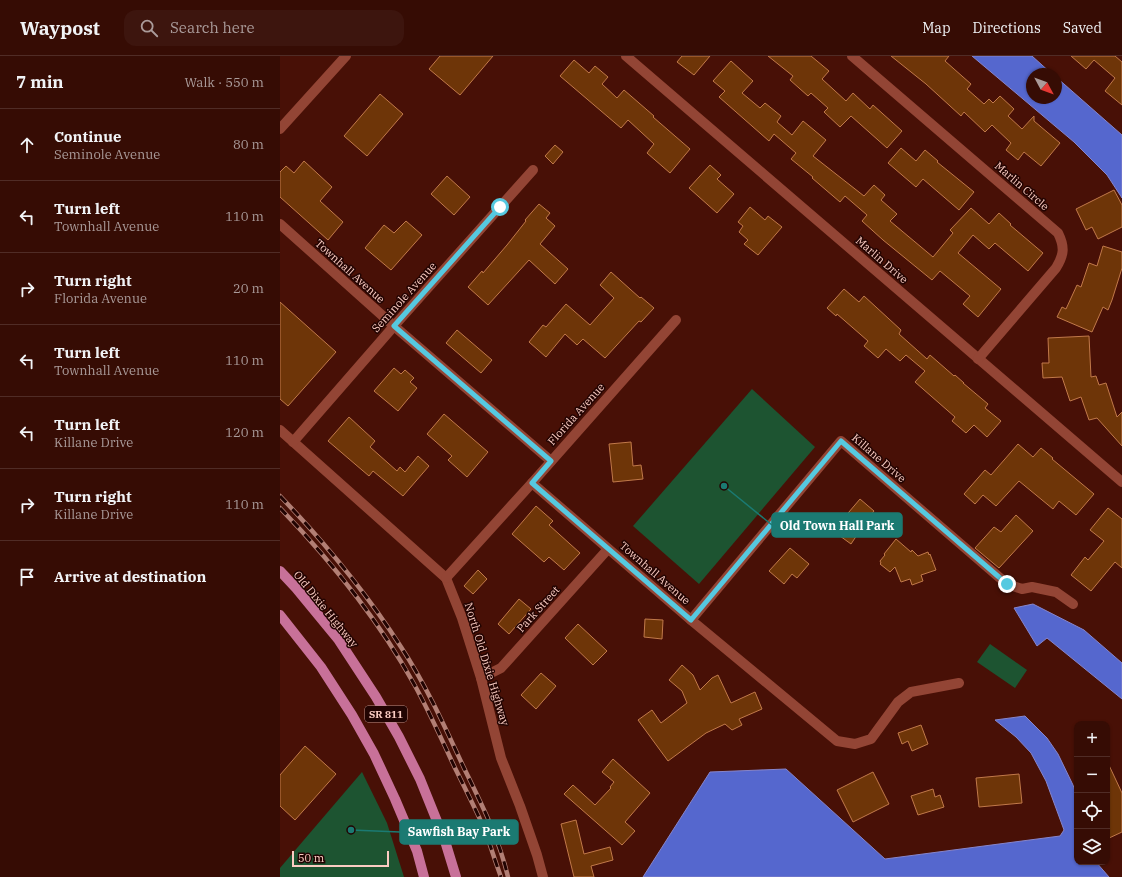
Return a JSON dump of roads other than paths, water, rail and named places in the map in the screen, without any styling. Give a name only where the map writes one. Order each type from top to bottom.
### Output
[{"type":"main road","name":"Old Dixie Highway","points":[[280,571],[338,639],[376,697],[420,779],[445,841],[456,877]]},
{"type":"main road","name":"SR 811","points":[[280,615],[321,667],[352,715],[374,754],[417,851],[424,877]]},
{"type":"street","points":[[280,129],[346,56]]},
{"type":"street","name":"Marlin Drive","points":[[626,56],[637,59],[978,359],[1122,482]]},
{"type":"street","name":"Marlin Circle","points":[[852,56],[1058,233],[1062,242],[1063,251],[1061,260],[1056,268],[978,359]]},
{"type":"street","name":"Seminole Avenue","points":[[293,442],[533,170]]},
{"type":"street","name":"Townhall Avenue","points":[[280,224],[394,326],[551,461]]},
{"type":"street","name":"Florida Avenue","points":[[446,578],[676,320]]},
{"type":"street","name":"North Old Dixie Highway","points":[[280,430],[446,578],[462,618],[481,678],[501,758],[520,806],[543,877]]},
{"type":"street","name":"Killane Drive","points":[[691,620],[841,441],[1007,584],[1022,589],[1032,587],[1056,592],[1073,604]]},
{"type":"street","name":"Townhall Avenue","points":[[532,483],[691,620],[837,741],[855,744],[871,739],[898,702],[911,692],[960,683]]},
{"type":"street","name":"Park Street","points":[[481,678],[501,668],[608,549]]},
{"type":"water","points":[[972,56],[1032,56],[1045,68],[1026,68],[1026,102]]},
{"type":"water","points":[[1062,82],[1122,135],[1122,198],[1107,175],[1074,142],[1029,104],[1062,104]]},
{"type":"water","points":[[1033,604],[1084,630],[1122,663],[1122,699],[1047,638],[1037,646],[1014,608]]},
{"type":"water","points":[[1025,716],[1047,738],[1058,754],[1074,788],[1074,865],[1099,865],[1109,877],[643,877],[710,772],[786,769],[885,859],[1060,836],[1064,830],[1046,781],[1031,753],[1016,737],[995,720]]},
{"type":"railway","points":[[280,496],[329,550],[359,587],[388,627],[419,676],[435,706],[495,835],[508,877]]},
{"type":"railway","points":[[280,508],[299,528],[353,592],[400,660],[425,705],[481,820],[501,877]]},
{"type":"place","name":"Old Town Hall Park","points":[[724,486]]},
{"type":"place","name":"Sawfish Bay Park","points":[[351,830]]}]
